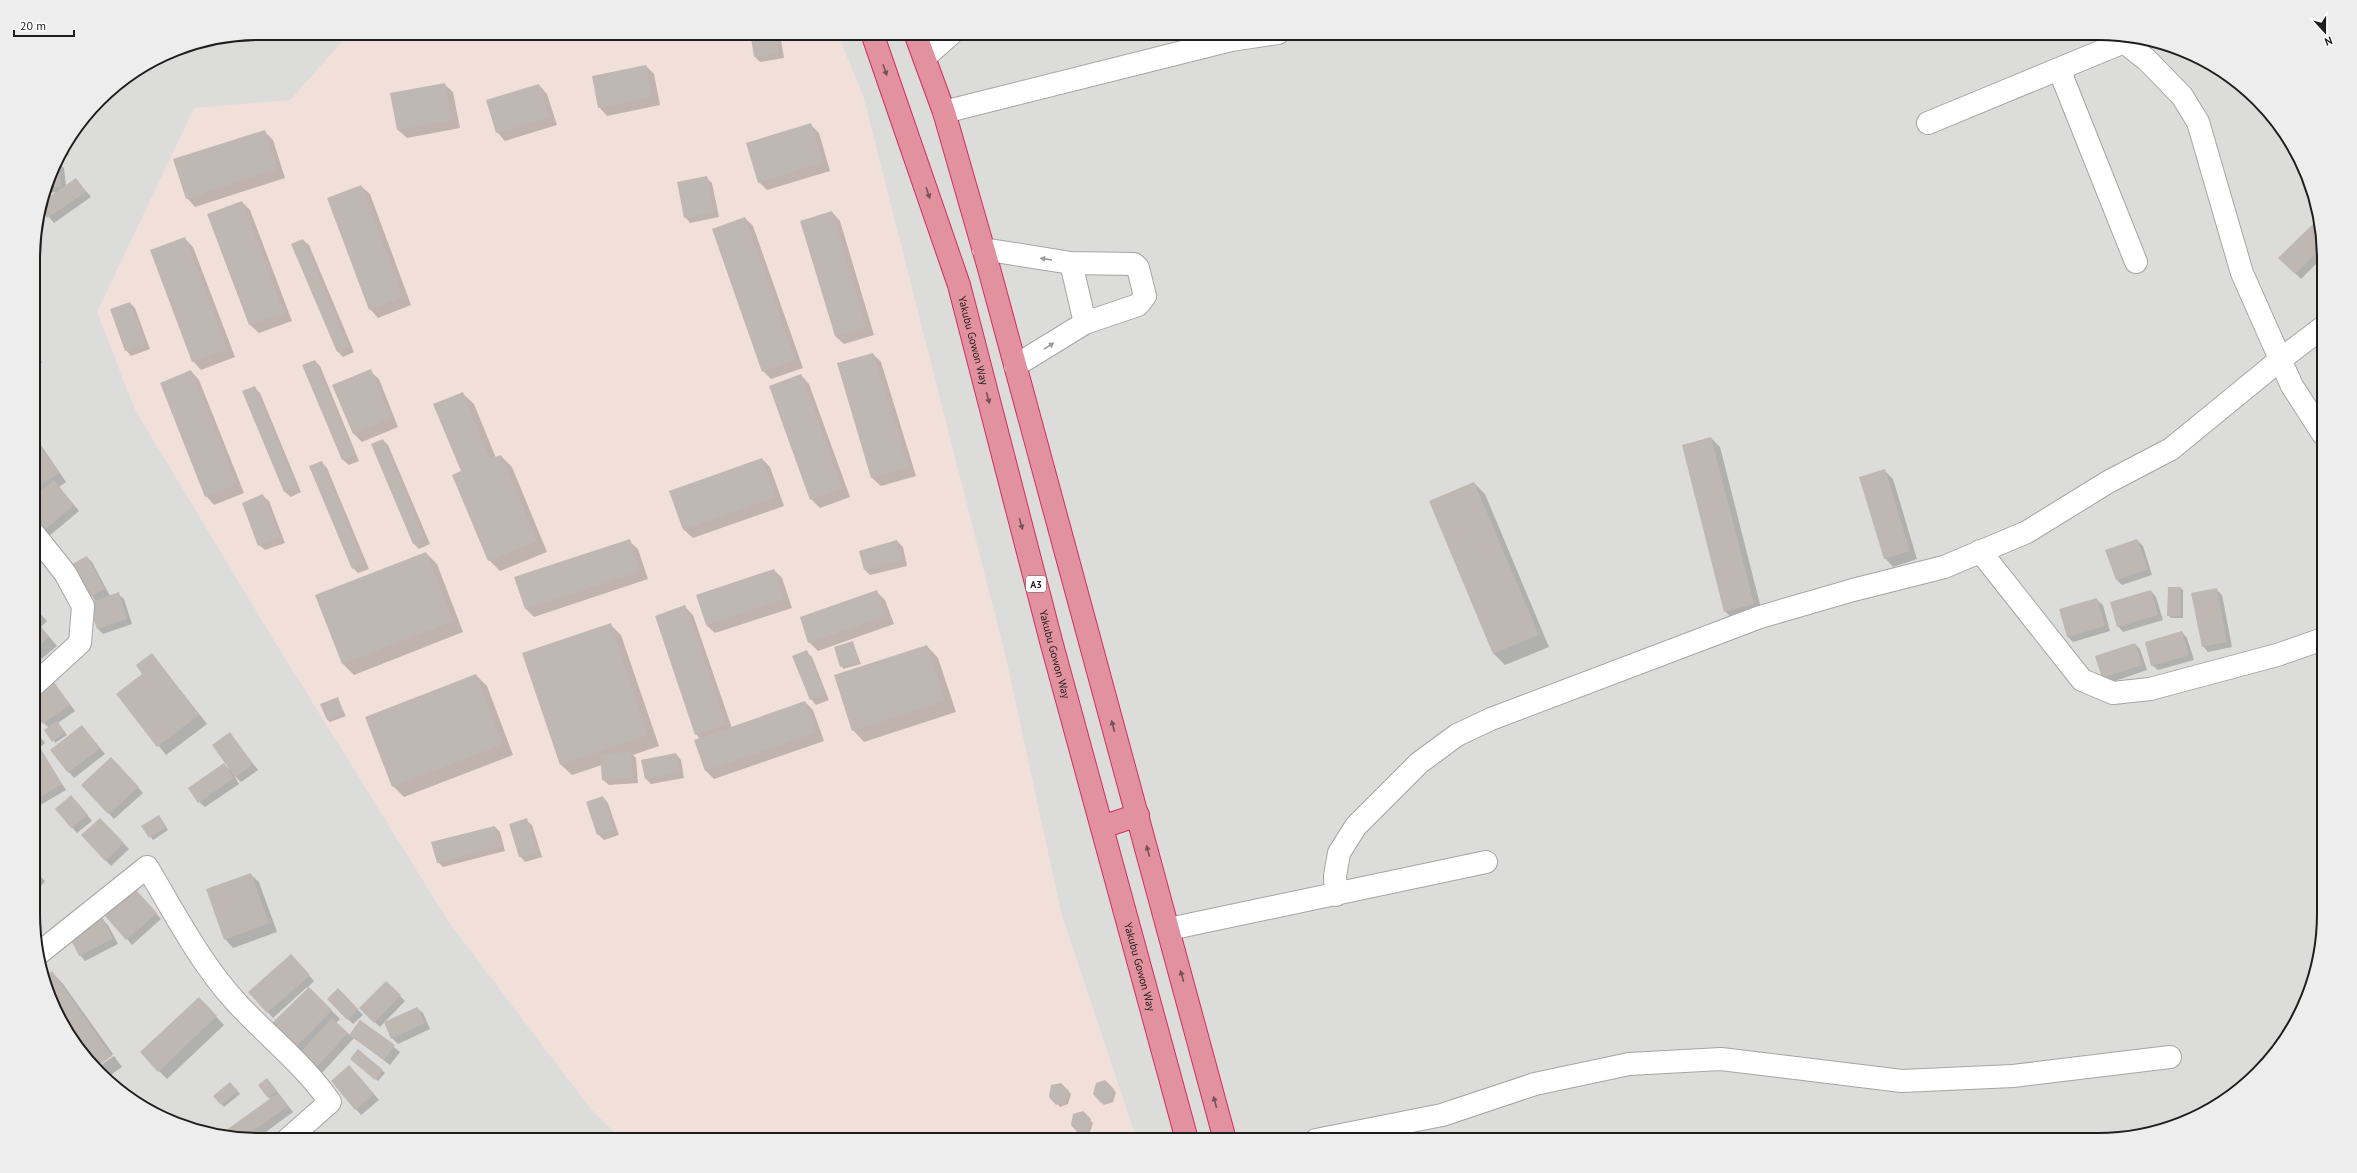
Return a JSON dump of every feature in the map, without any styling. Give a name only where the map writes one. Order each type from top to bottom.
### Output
[{"type":"highway","name":"Yakubu Gowon Way","points":[[874,40],[959,286],[1102,827],[1185,1133]]},
{"type":"highway","points":[[918,40],[944,112],[983,249],[1169,929],[1223,1133]]},
{"type":"highway","points":[[1102,827],[1138,815]]},
{"type":"street","points":[[925,57],[944,40]]},
{"type":"street","points":[[944,112],[1231,40]]},
{"type":"street","points":[[1928,122],[2059,69],[2115,40]]},
{"type":"street","points":[[2123,41],[2147,60],[2182,96],[2198,122],[2242,273],[2292,386],[2317,425]]},
{"type":"street","points":[[2059,69],[2136,262]]},
{"type":"street","points":[[983,249],[1071,263],[1134,264],[1138,268],[1145,296],[1138,305],[1085,323],[1015,366]]},
{"type":"street","points":[[1071,263],[1085,323]]},
{"type":"street","points":[[1336,895],[1335,876],[1339,853],[1356,826],[1419,763],[1457,735],[1491,718],[1760,617],[1853,590],[1944,567],[2027,532],[2108,482],[2171,449],[2281,359],[2317,332]]},
{"type":"street","points":[[40,542],[65,573],[83,606],[80,644],[40,680]]},
{"type":"street","points":[[1980,551],[2082,680],[2113,693],[2150,689],[2277,655],[2317,641]]},
{"type":"street","points":[[1169,929],[1336,895],[1486,862]]},
{"type":"street","points":[[43,950],[147,867],[202,960],[234,1000],[318,1084],[330,1102],[295,1133]]},
{"type":"street","points":[[1351,1133],[1442,1115],[1535,1084],[1629,1064],[1721,1059],[1902,1081],[2013,1076],[2170,1057]]},
{"type":"shaded area","points":[[244,40],[2113,40],[2155,47],[2208,69],[2243,94],[2263,114],[2288,149],[2310,202],[2317,244],[2317,929],[2310,971],[2288,1024],[2263,1059],[2243,1079],[2208,1104],[2155,1126],[2113,1133],[244,1133],[202,1126],[149,1104],[114,1079],[94,1059],[69,1024],[47,971],[40,929],[40,244],[47,202],[69,149],[94,114],[114,94],[149,69],[175,57],[202,47]]},
{"type":"shaded area","points":[[344,40],[840,40],[863,95],[1007,662],[1061,912],[1135,1133],[615,1133],[589,1107],[448,921],[270,634],[135,410],[97,312],[194,108],[290,100]]},
{"type":"building","points":[[751,40],[777,40],[779,53],[754,57]]},
{"type":"building","points":[[646,65],[652,97],[598,108],[592,76]]},
{"type":"building","points":[[445,83],[452,120],[397,130],[390,93]]},
{"type":"building","points":[[539,84],[549,117],[496,133],[486,100]]},
{"type":"building","points":[[811,123],[823,162],[758,183],[746,143]]},
{"type":"building","points":[[265,130],[277,169],[186,199],[173,159]]},
{"type":"building","points":[[60,169],[61,187],[52,187]]},
{"type":"building","points":[[707,176],[714,212],[684,218],[677,182]]},
{"type":"building","points":[[76,178],[86,192],[47,218],[44,214],[49,197]]},
{"type":"building","points":[[361,185],[403,297],[369,310],[327,198]]},
{"type":"building","points":[[242,201],[284,313],[249,325],[207,214]]},
{"type":"building","points":[[832,211],[866,327],[835,336],[800,221]]},
{"type":"building","points":[[745,217],[795,360],[762,372],[712,229]]},
{"type":"building","points":[[2313,224],[2317,252],[2295,274],[2278,258]]},
{"type":"building","points":[[185,237],[227,349],[192,362],[150,250]]},
{"type":"building","points":[[303,239],[349,347],[337,352],[291,244]]},
{"type":"building","points":[[130,302],[145,344],[125,351],[110,309]]},
{"type":"building","points":[[873,353],[908,467],[871,478],[837,363]]},
{"type":"building","points":[[315,360],[355,455],[342,460],[302,365]]},
{"type":"building","points":[[371,369],[391,418],[353,434],[332,385]]},
{"type":"building","points":[[191,370],[237,485],[205,497],[160,383]]},
{"type":"building","points":[[801,374],[842,488],[810,500],[769,386]]},
{"type":"building","points":[[255,386],[297,487],[284,492],[242,391]]},
{"type":"building","points":[[463,392],[490,459],[501,455],[537,541],[488,561],[452,475],[461,471],[433,404]]},
{"type":"building","points":[[1711,437],[1754,604],[1724,612],[1682,445]]},
{"type":"building","points":[[383,439],[425,539],[413,544],[371,444]]},
{"type":"building","points":[[40,446],[59,473],[40,486]]},
{"type":"building","points":[[762,458],[776,497],[683,530],[669,491]]},
{"type":"building","points":[[322,461],[364,563],[352,569],[309,466]]},
{"type":"building","points":[[1885,469],[1910,551],[1884,559],[1859,477]]},
{"type":"building","points":[[54,480],[74,505],[42,532],[40,530],[40,491]]},
{"type":"building","points":[[1474,482],[1539,635],[1493,654],[1429,501]]},
{"type":"building","points":[[263,494],[280,537],[258,546],[242,503]]},
{"type":"building","points":[[630,539],[640,571],[525,609],[514,577]]},
{"type":"building","points":[[2137,539],[2148,569],[2116,580],[2105,550]]},
{"type":"building","points":[[897,540],[903,560],[864,570],[859,551]]},
{"type":"building","points":[[426,552],[453,621],[342,664],[315,595]]},
{"type":"building","points":[[87,556],[105,589],[90,597],[72,564]]},
{"type":"building","points":[[774,569],[784,599],[706,625],[696,595]]},
{"type":"building","points":[[2168,587],[2181,587],[2181,616],[2167,616]]},
{"type":"building","points":[[2217,588],[2227,642],[2202,647],[2191,593]]},
{"type":"building","points":[[877,590],[886,616],[808,643],[800,617]]},
{"type":"building","points":[[2151,590],[2158,615],[2117,627],[2110,602]]},
{"type":"building","points":[[119,592],[127,619],[97,629],[88,603]]},
{"type":"building","points":[[2097,598],[2105,626],[2067,637],[2059,609]]},
{"type":"building","points":[[685,605],[726,724],[695,735],[655,616]]},
{"type":"building","points":[[611,623],[648,735],[560,765],[522,653]]},
{"type":"building","points":[[40,626],[49,637],[40,645]]},
{"type":"building","points":[[2182,631],[2189,655],[2151,666],[2145,642]]},
{"type":"building","points":[[853,641],[859,662],[840,667],[834,647]]},
{"type":"building","points":[[2135,643],[2142,665],[2102,678],[2095,656]]},
{"type":"building","points":[[927,645],[945,701],[852,731],[834,675]]},
{"type":"building","points":[[807,650],[825,694],[810,700],[792,656]]},
{"type":"building","points":[[152,653],[199,715],[157,747],[116,694],[142,674],[136,665]]},
{"type":"building","points":[[476,674],[503,744],[392,787],[365,717]]},
{"type":"building","points":[[52,679],[70,705],[43,724],[40,720],[40,687]]},
{"type":"building","points":[[338,697],[344,714],[327,720],[320,704]]},
{"type":"building","points":[[805,701],[817,732],[705,771],[694,740]]},
{"type":"building","points":[[57,721],[65,732],[52,742],[44,730]]},
{"type":"building","points":[[82,725],[100,748],[68,773],[50,750]]},
{"type":"building","points":[[230,732],[253,764],[235,777],[212,745]]},
{"type":"building","points":[[41,749],[62,784],[40,797]]},
{"type":"building","points":[[631,752],[633,778],[602,780],[600,754]]},
{"type":"building","points":[[676,753],[680,772],[645,779],[641,760]]},
{"type":"building","points":[[111,757],[139,787],[108,814],[81,785]]},
{"type":"building","points":[[224,763],[234,778],[198,803],[188,788]]},
{"type":"building","points":[[71,795],[88,815],[71,828],[55,809]]},
{"type":"building","points":[[603,796],[614,829],[597,835],[586,802]]},
{"type":"building","points":[[159,815],[166,827],[149,838],[141,826]]},
{"type":"building","points":[[100,818],[124,843],[105,861],[81,835]]},
{"type":"building","points":[[527,818],[537,852],[519,857],[509,824]]},
{"type":"building","points":[[495,826],[500,846],[437,863],[431,842]]},
{"type":"building","points":[[251,873],[269,923],[224,940],[206,889]]},
{"type":"building","points":[[135,889],[157,913],[126,940],[105,916]]},
{"type":"building","points":[[103,918],[113,939],[79,956],[69,936]]},
{"type":"building","points":[[291,954],[310,975],[267,1013],[248,992]]},
{"type":"building","points":[[52,971],[112,1056],[100,1065],[69,1024],[48,974]]},
{"type":"building","points":[[386,981],[401,995],[374,1023],[359,1008]]},
{"type":"building","points":[[309,987],[332,1010],[292,1051],[268,1027]]},
{"type":"building","points":[[338,988],[358,1009],[347,1020],[327,999]]},
{"type":"building","points":[[199,997],[217,1016],[158,1072],[140,1052]]},
{"type":"building","points":[[417,1007],[425,1023],[391,1039],[384,1022]]},
{"type":"building","points":[[332,1018],[348,1033],[315,1069],[298,1055]]},
{"type":"building","points":[[360,1020],[395,1045],[384,1060],[349,1035]]},
{"type":"building","points":[[358,1049],[383,1070],[375,1080],[350,1059]]},
{"type":"building","points":[[349,1065],[374,1094],[355,1110],[331,1081]]},
{"type":"building","points":[[267,1078],[277,1091],[268,1098],[258,1085]]},
{"type":"building","points":[[1105,1080],[1114,1089],[1111,1100],[1101,1103],[1093,1094],[1096,1083]]},
{"type":"building","points":[[230,1082],[238,1091],[221,1105],[213,1096]]},
{"type":"building","points":[[1061,1083],[1069,1091],[1066,1102],[1056,1105],[1049,1097],[1051,1085]]},
{"type":"building","points":[[278,1093],[288,1106],[250,1133],[226,1130]]},
{"type":"building","points":[[1083,1111],[1091,1119],[1088,1130],[1078,1133],[1071,1125],[1073,1114]]}]
